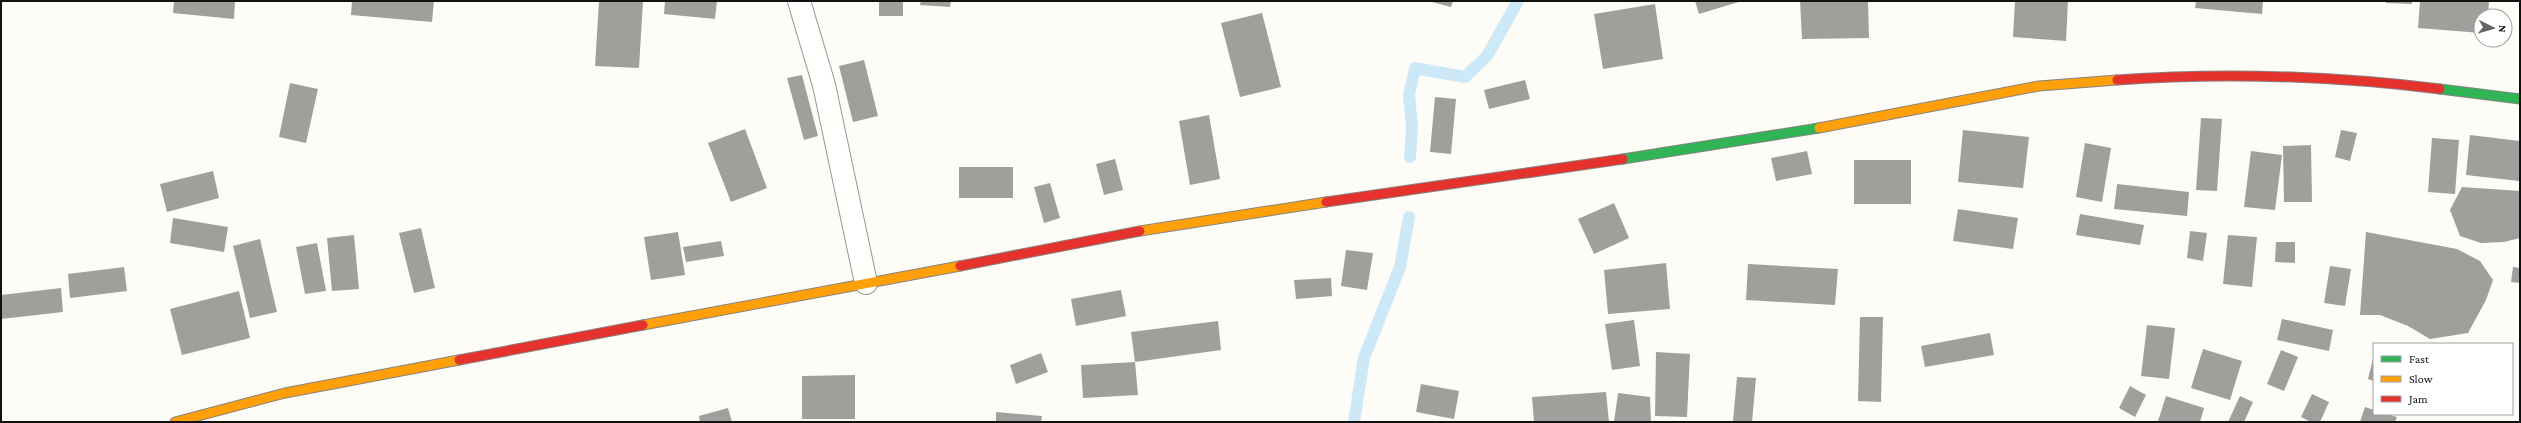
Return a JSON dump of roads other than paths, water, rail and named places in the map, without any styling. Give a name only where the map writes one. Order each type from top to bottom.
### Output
[{"type":"main road","points":[[175,422],[285,393],[1196,221],[1768,138],[2039,86],[2184,75],[2363,80],[2520,99]]},
{"type":"street","points":[[799,1],[824,85],[866,283]]},
{"type":"waterway","points":[[1410,157],[1412,127],[1409,95],[1415,68],[1465,77],[1487,56],[1518,1]]},
{"type":"waterway","points":[[1354,422],[1364,358],[1400,267],[1409,217]]}]
